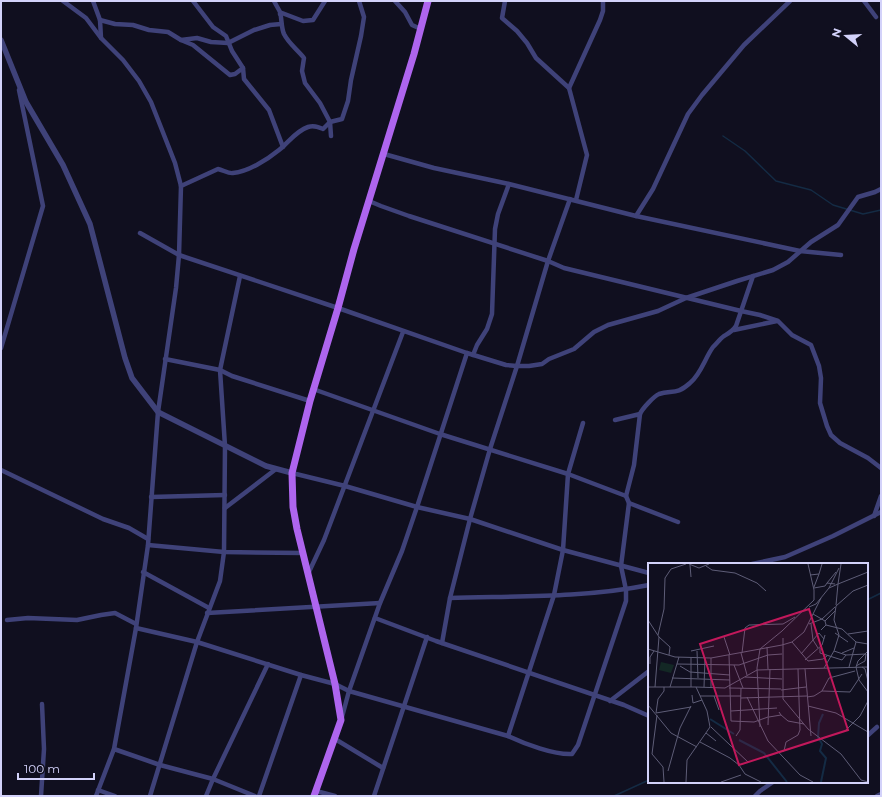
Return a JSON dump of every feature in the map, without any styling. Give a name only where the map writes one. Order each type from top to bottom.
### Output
[{"type":"main road","points":[[315,793],[341,720],[335,684],[307,575],[293,508],[292,473],[313,389],[384,154],[428,1]]},
{"type":"street","points":[[63,1],[86,18],[101,38],[123,60],[139,82],[151,102],[175,163],[181,186],[179,255],[176,288],[158,412],[148,545],[136,626],[114,749],[96,796]]},
{"type":"street","points":[[93,1],[100,20],[101,38]]},
{"type":"street","points":[[193,1],[213,27],[226,36],[243,68],[244,79],[268,110],[283,147]]},
{"type":"street","points":[[274,1],[280,14],[284,34],[291,45],[299,51],[304,58],[302,70],[305,83],[320,103],[330,122],[331,136]]},
{"type":"street","points":[[280,14],[303,21],[312,20],[325,1]]},
{"type":"street","points":[[181,186],[218,169],[232,174],[260,164],[283,147],[289,140],[308,127],[316,126],[323,129],[330,122],[342,119],[346,112],[364,17],[359,1]]},
{"type":"street","points":[[395,1],[405,12],[412,25],[421,29]]},
{"type":"street","points":[[505,1],[502,18],[522,37],[536,58],[569,88],[587,155],[576,200]]},
{"type":"street","points":[[569,88],[600,20],[603,11],[603,1]]},
{"type":"street","points":[[636,216],[653,188],[688,114],[744,45],[790,1]]},
{"type":"street","points":[[864,1],[876,17]]},
{"type":"street","points":[[100,20],[115,24],[133,25],[149,30],[168,32],[193,45],[230,75],[235,74],[243,68]]},
{"type":"street","points":[[181,40],[197,38],[211,42],[228,42],[254,30],[270,25],[281,24]]},
{"type":"street","points":[[1,40],[26,102],[63,165],[90,224],[125,358],[132,378],[158,412],[266,466],[345,486],[417,507],[470,519],[563,550],[648,573]]},
{"type":"street","points":[[1,348],[43,206],[19,86]]},
{"type":"street","points":[[384,154],[434,168],[570,198],[636,216],[800,251],[841,255]]},
{"type":"street","points":[[473,355],[492,314],[495,229],[498,214],[508,184]]},
{"type":"street","points":[[140,233],[179,255],[473,355],[506,365],[517,366],[542,364],[549,359],[574,349],[594,332],[608,324],[658,310],[686,298],[772,270],[788,262],[811,242],[838,225],[858,197],[881,189]]},
{"type":"street","points":[[442,643],[450,598],[490,449],[517,366],[548,261],[570,198]]},
{"type":"street","points":[[369,201],[548,261],[564,268],[740,312],[760,315],[778,321],[792,335],[811,345],[819,366],[821,378],[820,403],[827,426],[832,435],[840,443],[868,458],[881,468]]},
{"type":"street","points":[[150,796],[197,642],[220,581],[224,552],[225,446],[220,370],[240,276]]},
{"type":"street","points":[[734,330],[753,276]]},
{"type":"street","points":[[7,620],[28,618],[77,620],[115,614],[136,626],[197,642],[301,675],[335,684],[349,691],[508,736],[523,743],[564,754],[572,754],[578,745],[626,601],[626,590],[621,566],[629,503],[626,496],[634,465],[640,414],[643,407],[649,404],[658,395],[680,391],[691,383],[697,376],[714,347],[724,336],[734,330],[778,321]]},
{"type":"street","points":[[307,575],[324,540],[403,332]]},
{"type":"street","points":[[341,720],[349,691],[380,603],[402,551],[467,353]]},
{"type":"street","points":[[165,359],[220,370],[232,376],[310,401]]},
{"type":"street","points":[[313,389],[440,434],[568,474],[626,496]]},
{"type":"street","points":[[615,420],[640,414]]},
{"type":"street","points":[[508,736],[554,595],[563,550],[568,474],[583,423]]},
{"type":"street","points":[[225,508],[276,469]]},
{"type":"street","points":[[1,470],[103,519],[129,528],[148,539]]},
{"type":"street","points":[[151,497],[225,495]]},
{"type":"street","points":[[874,516],[881,496]]},
{"type":"street","points":[[629,503],[678,522]]},
{"type":"street","points":[[757,563],[785,557],[833,536],[881,512]]},
{"type":"street","points":[[148,545],[224,552],[303,553]]},
{"type":"street","points":[[143,572],[209,608]]},
{"type":"street","points":[[450,598],[554,595],[626,590],[648,585]]},
{"type":"street","points":[[207,613],[380,603]]},
{"type":"street","points":[[375,618],[529,674],[624,705],[648,716]]},
{"type":"street","points":[[374,796],[427,637]]},
{"type":"street","points":[[206,796],[268,664]]},
{"type":"street","points":[[610,701],[648,672]]},
{"type":"street","points":[[258,796],[301,675]]},
{"type":"street","points":[[40,796],[44,750],[42,704]]},
{"type":"street","points":[[868,735],[877,727]]},
{"type":"street","points":[[335,739],[383,768]]},
{"type":"street","points":[[114,749],[160,765],[213,779],[255,796]]},
{"type":"street","points":[[755,796],[772,783]]},
{"type":"street","points":[[98,790],[115,796]]},
{"type":"street","points":[[315,793],[335,796]]},
{"type":"street","points":[[877,796],[881,794]]},
{"type":"waterway","points":[[723,136],[745,151],[776,181],[811,190],[833,205],[863,214],[881,210]]},
{"type":"waterway","points":[[868,600],[881,593]]},
{"type":"waterway","points":[[614,796],[648,780]]}]
